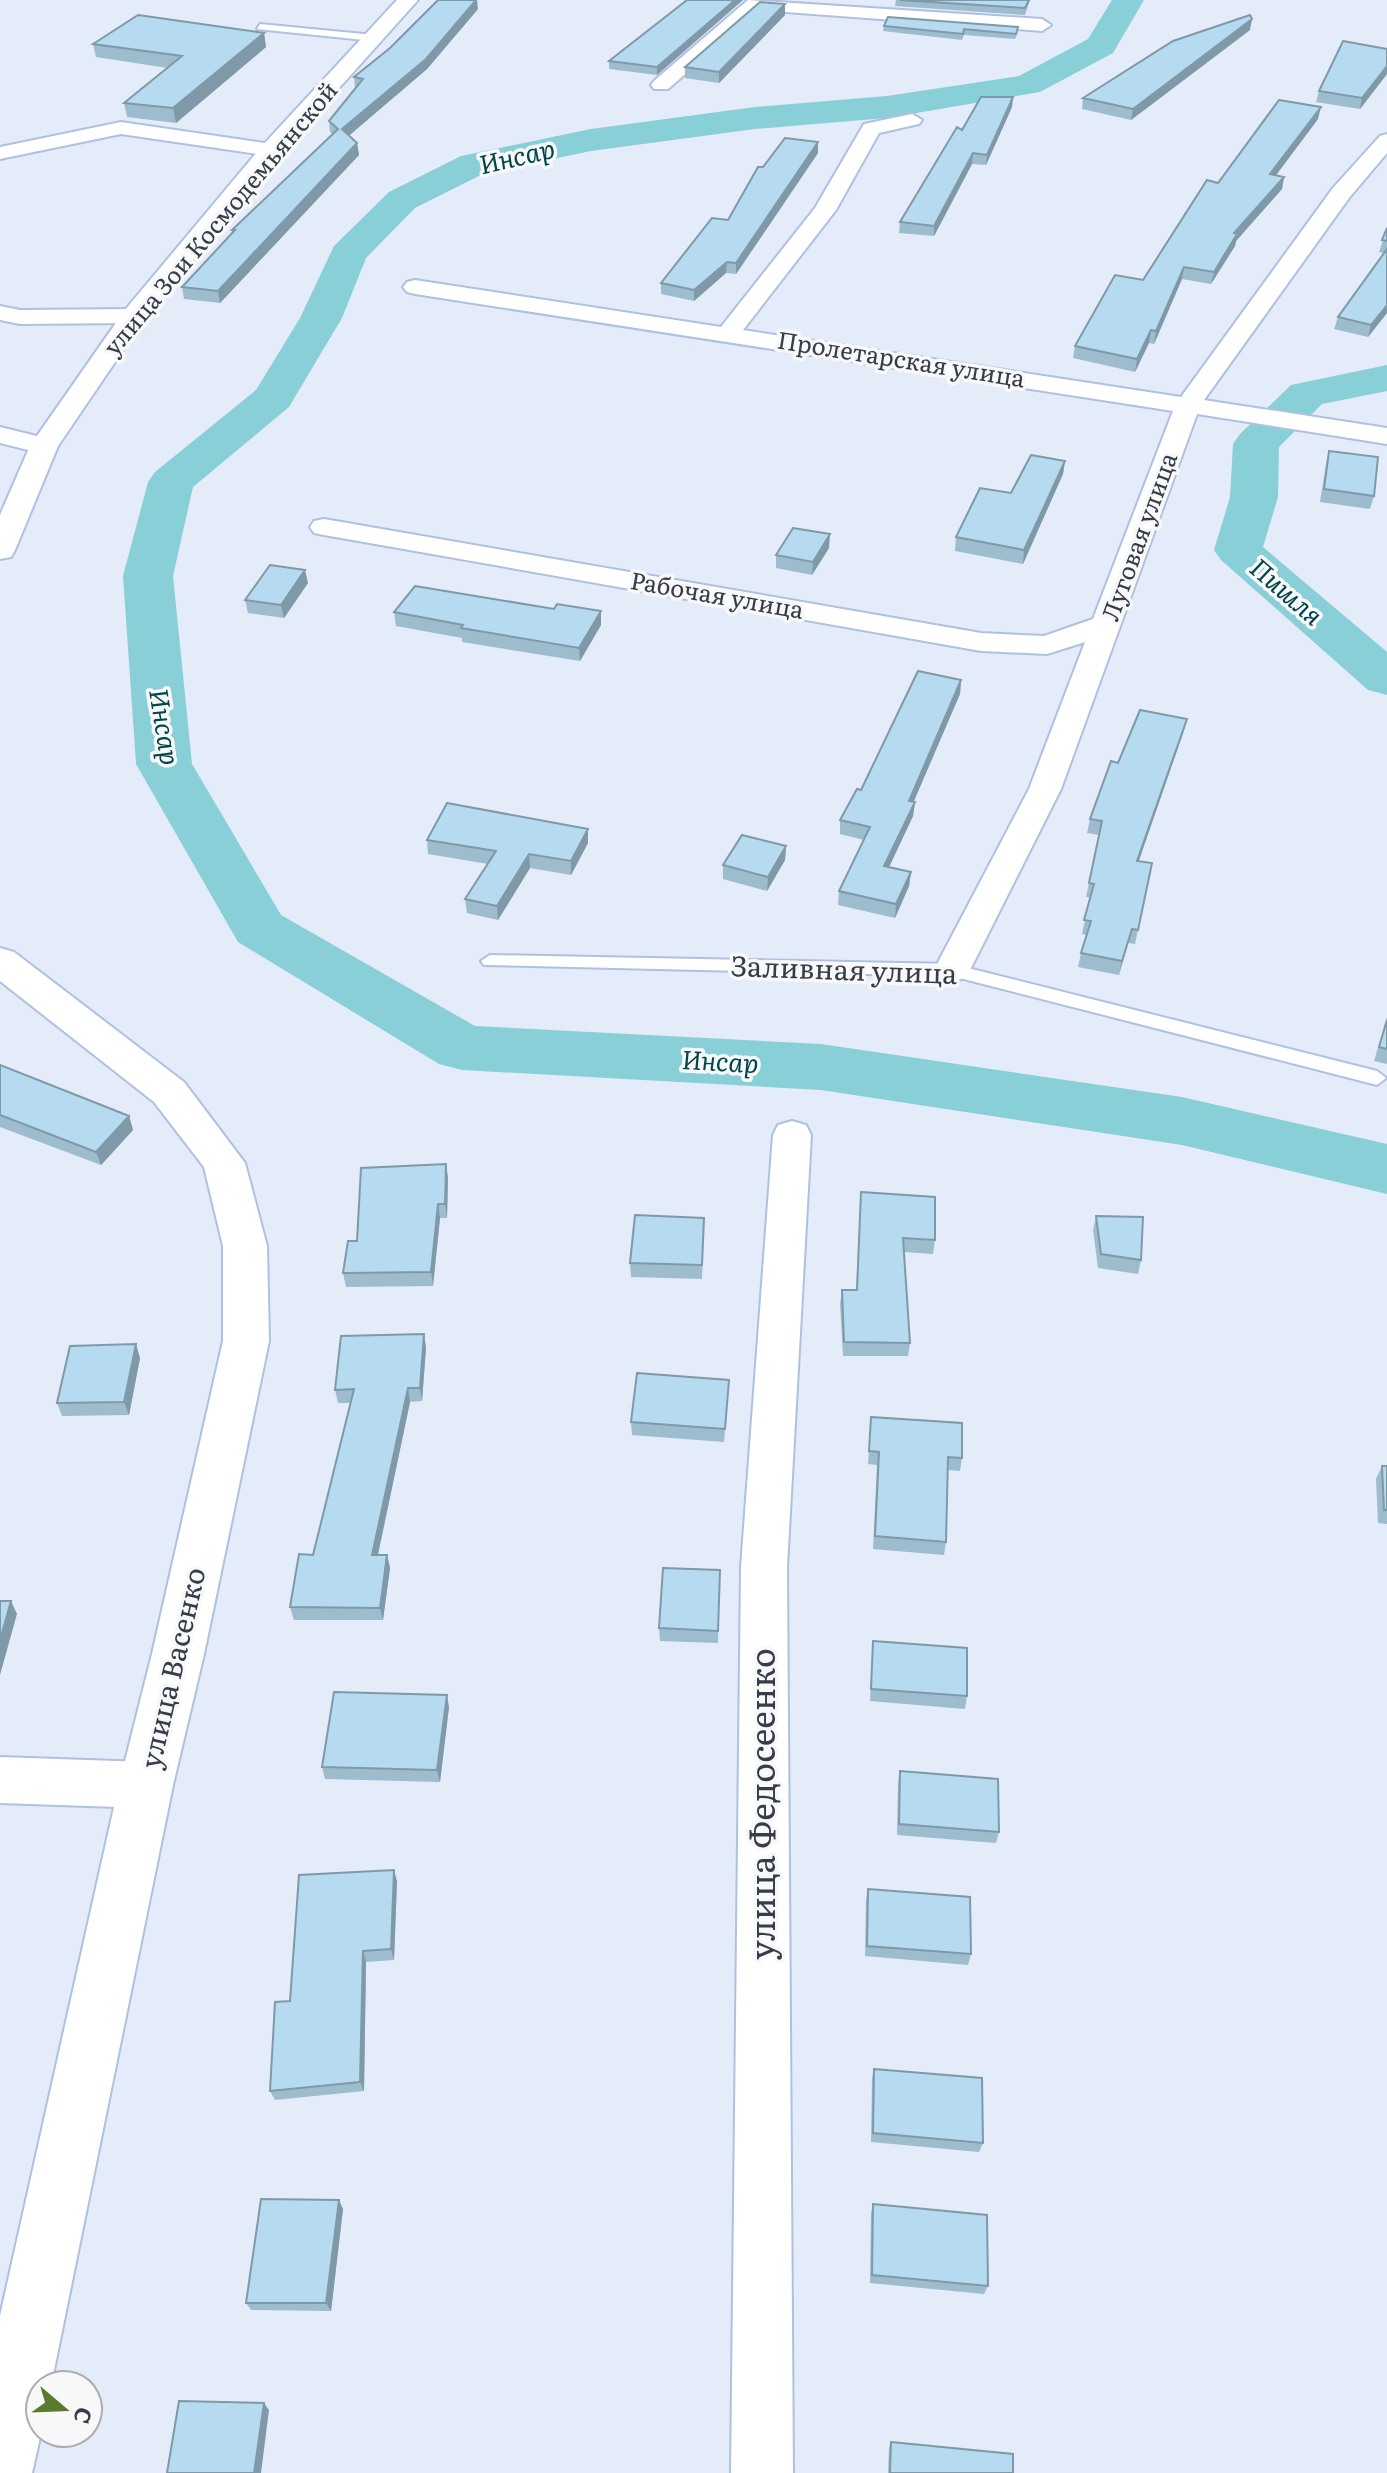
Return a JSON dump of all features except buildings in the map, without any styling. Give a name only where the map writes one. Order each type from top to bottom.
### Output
[{"type":"street","name":"улица Зои Космодемьянской","points":[[0,550],[44,446],[134,316],[271,150],[408,0]]},
{"type":"street","points":[[661,85],[757,2],[1042,25]]},
{"type":"street","points":[[728,333],[827,208],[853,168],[871,128],[912,120]]},
{"type":"street","points":[[0,153],[121,128],[271,150]]},
{"type":"street","name":"Луговая улица","points":[[952,970],[1045,789],[1187,406],[1341,193],[1387,140]]},
{"type":"street","name":"Пролетарская улица","points":[[415,287],[1387,436]]},
{"type":"street","points":[[0,313],[20,317],[134,316]]},
{"type":"street","points":[[0,435],[44,446]]},
{"type":"street","name":"Рабочая улица","points":[[324,527],[981,642],[1047,645],[1108,624]]},
{"type":"street","name":"улица Васенко","points":[[0,961],[169,1092],[224,1163],[245,1246],[246,1341],[146,1785],[0,2468]]},
{"type":"street","name":"улица Федосеенко","points":[[762,2473],[764,1567],[792,1135]]},
{"type":"street","points":[[0,1780],[146,1785]]},
{"type":"lane","points":[[260,27],[374,38]]},
{"type":"lane","name":"Заливная улица","points":[[490,961],[952,970],[1377,1078]]},
{"type":"waterway","name":"Инсар","points":[[1128,0],[1101,46],[1028,85],[887,107],[755,118],[591,140],[474,164],[402,200],[348,254],[321,318],[273,398],[171,482],[148,576],[164,764],[259,928],[462,1048],[821,1067],[1182,1121],[1387,1169]]},
{"type":"waterway","name":"Пишля","points":[[1387,378],[1307,394],[1256,444],[1254,497],[1238,550],[1387,679]]}]
